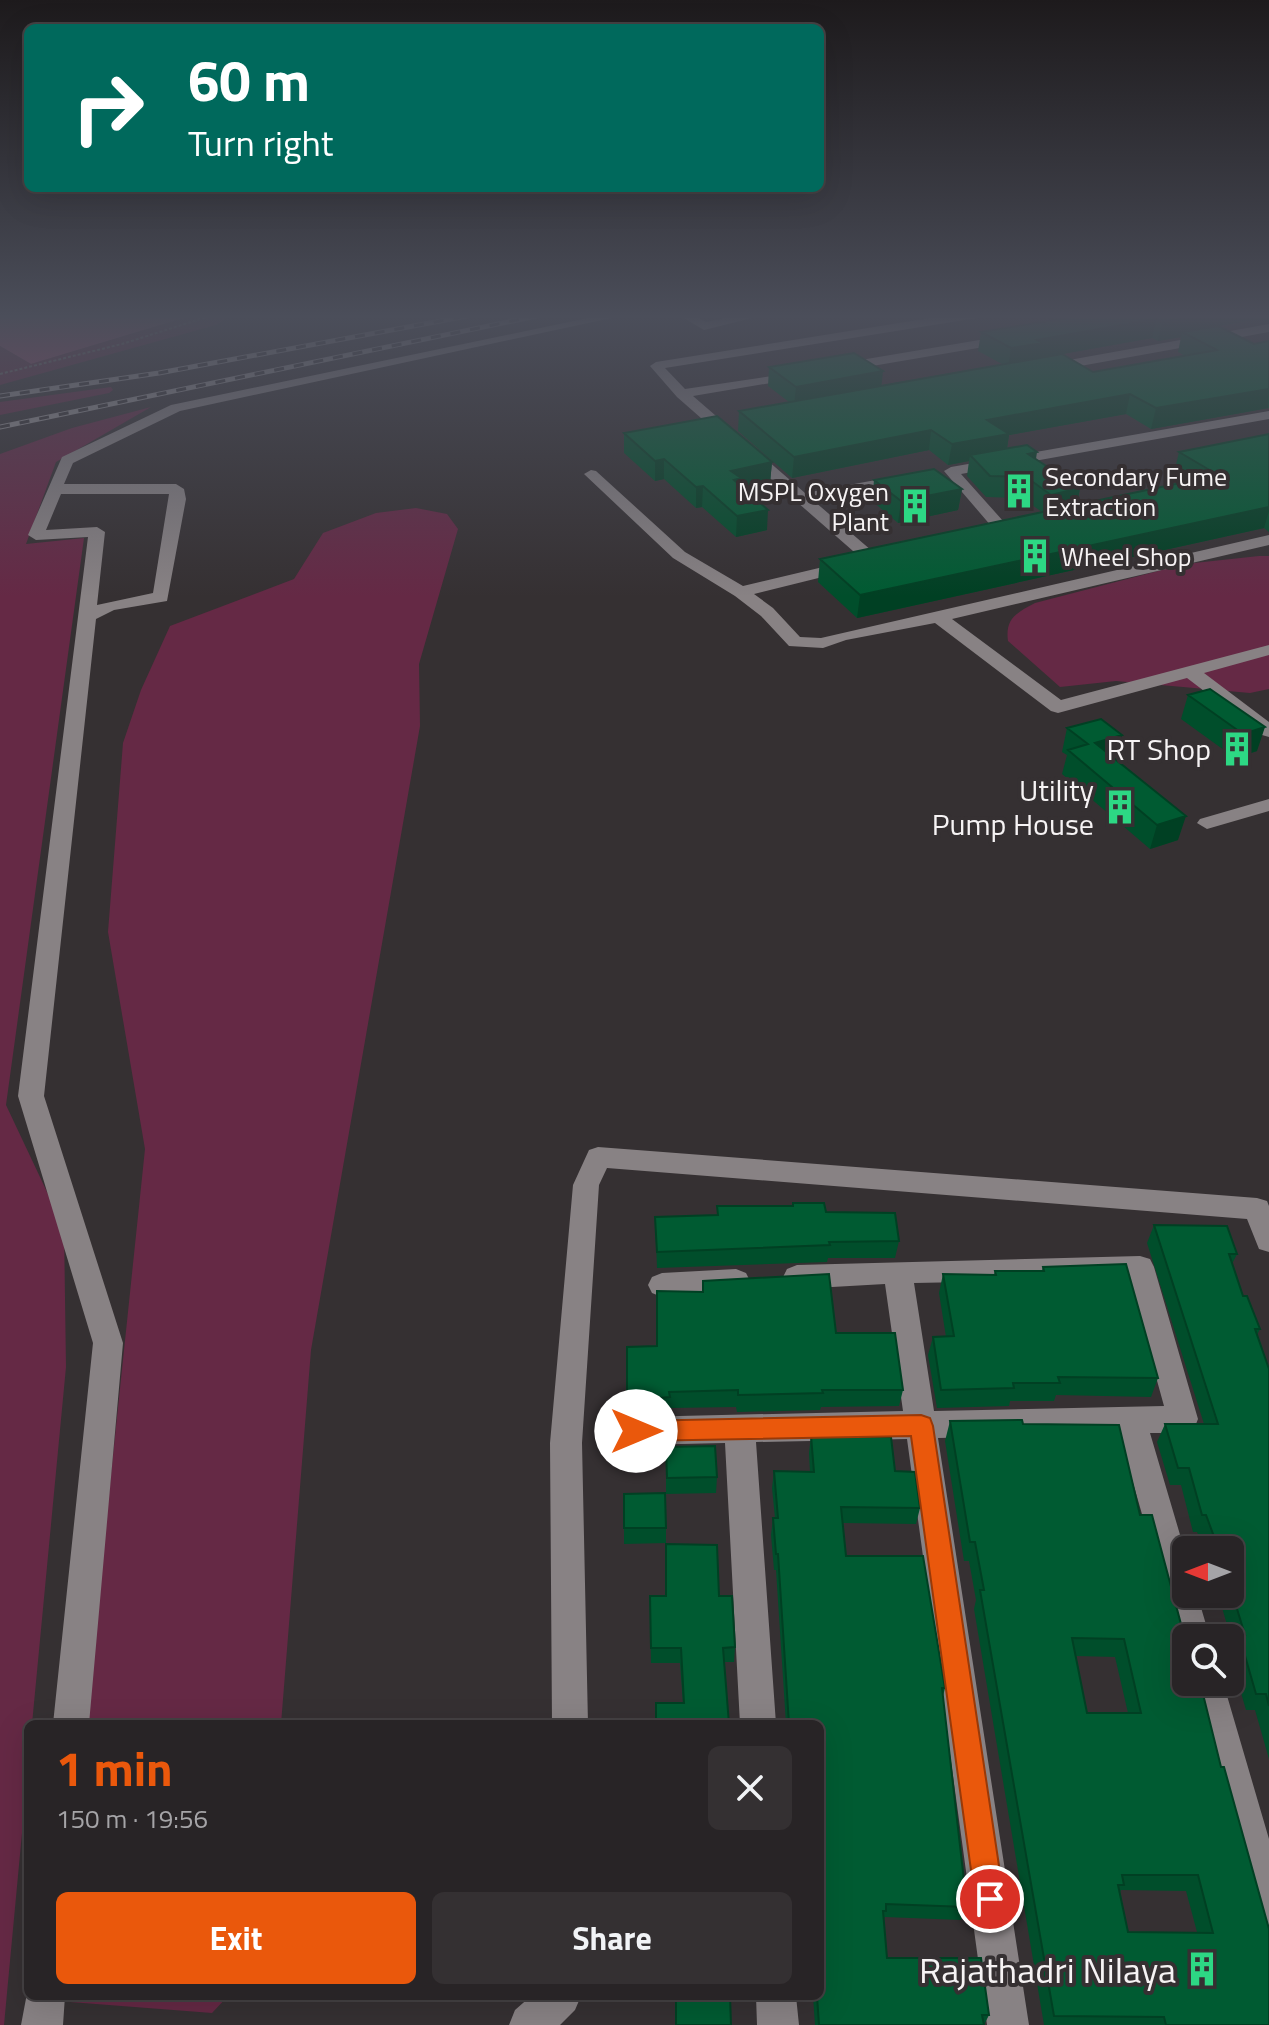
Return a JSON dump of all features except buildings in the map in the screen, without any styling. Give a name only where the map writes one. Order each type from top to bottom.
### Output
[{"type":"street","points":[[71,1720],[108,1343],[31,1096],[97,532],[36,535],[67,460],[175,408]]},
{"type":"street","points":[[702,408],[726,426],[803,498],[879,558],[741,592]]},
{"type":"street","points":[[1005,531],[951,471],[1269,415]]},
{"type":"street","points":[[591,474],[679,555],[741,592],[767,612],[795,642],[802,643],[823,643],[842,636],[938,617],[1269,540]]},
{"type":"street","points":[[803,498],[908,478]]},
{"type":"street","points":[[55,489],[176,489],[178,499],[161,597],[110,606],[87,616]]},
{"type":"street","points":[[938,617],[1058,707],[1269,650]]},
{"type":"street","points":[[1250,655],[1269,667]]},
{"type":"street","points":[[1189,671],[1269,731]]},
{"type":"street","points":[[1207,823],[1269,805]]},
{"type":"street","points":[[570,1720],[566,1443],[586,1185],[598,1157],[1257,1209],[1269,1241]]},
{"type":"street","points":[[636,1431],[1183,1419],[1140,1267],[898,1272],[662,1285]]},
{"type":"street","points":[[898,1272],[1008,2025]]},
{"type":"street","points":[[1131,1420],[1189,1624]]},
{"type":"street","points":[[740,1430],[758,1720]]},
{"type":"street","points":[[1209,1696],[1269,1905]]},
{"type":"street","points":[[42,2025],[45,2000]]},
{"type":"street","points":[[530,2025],[557,2000]]},
{"type":"street","points":[[776,2000],[778,2025]]},
{"type":"shaded area","points":[[0,408],[32,408],[0,415]]},
{"type":"shaded area","points":[[148,408],[56,462],[26,544],[84,538],[6,1105],[64,1228],[66,1367],[32,1720],[24,1720],[24,1812],[4,2025],[0,2025],[0,454],[72,428]]},
{"type":"shaded area","points":[[416,508],[447,514],[458,529],[419,664],[420,726],[311,1350],[281,1720],[85,1720],[145,1149],[108,932],[123,743],[141,690],[170,626],[294,579],[323,533],[376,513]]},
{"type":"shaded area","points":[[1269,556],[1269,689],[1250,693],[1116,681],[1060,687],[1008,641],[1010,622],[1035,603],[1185,564]]},
{"type":"shaded area","points":[[57,2000],[224,2000],[212,2013]]},
{"type":"railway","points":[[0,427],[89,408]]},
{"type":"place","name":"Secondary Fume Extraction","points":[[1019,491]]},
{"type":"place","name":"MSPL Oxygen Plant","points":[[915,506]]},
{"type":"place","name":"Wheel Shop","points":[[1035,556]]},
{"type":"place","name":"RT Shop","points":[[1237,749]]},
{"type":"place","name":"Utility Pump House","points":[[1120,807]]},
{"type":"place","name":"Rajathadri Nilaya","points":[[1202,1969]]},
{"type":"route","points":[[636,1431],[921,1426],[990,1899]]}]
